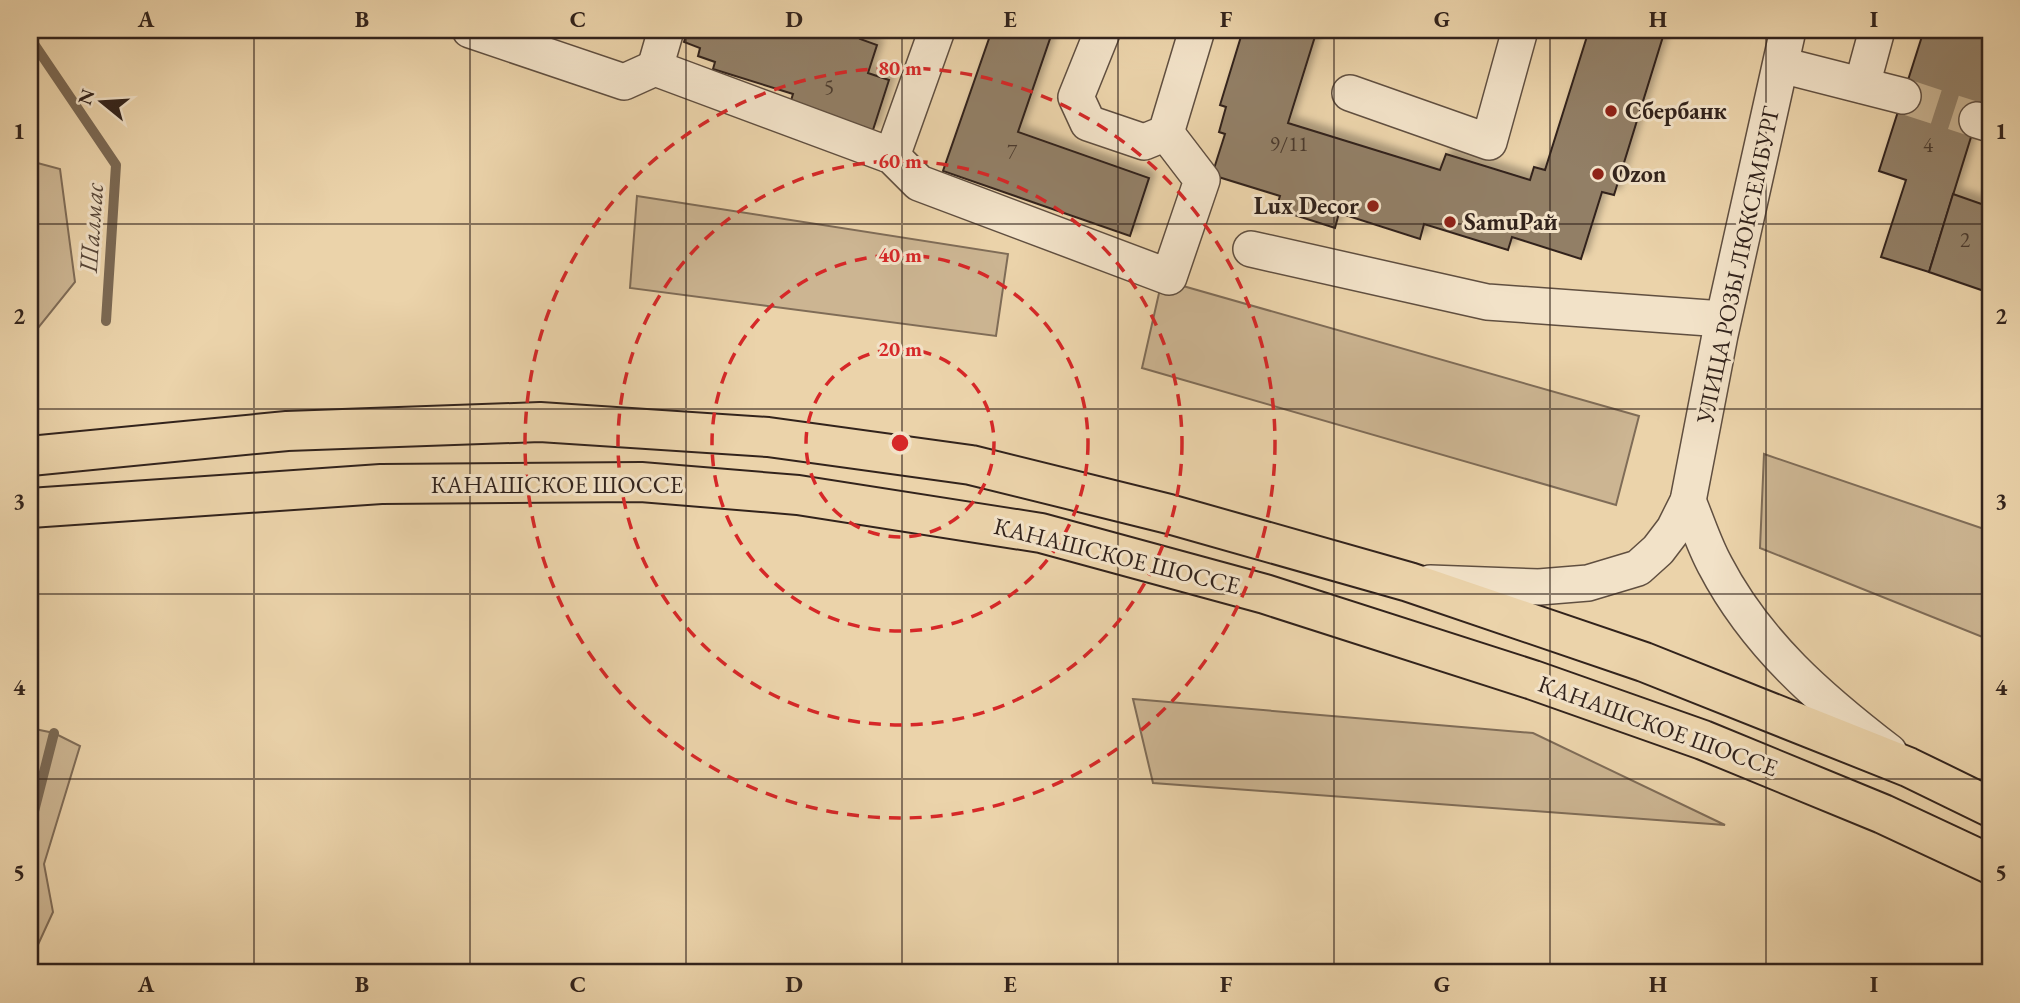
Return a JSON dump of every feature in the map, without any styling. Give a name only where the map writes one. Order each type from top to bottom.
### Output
[{"type":"main road","name":"КАНАШСКОЕ ШОССЕ","points":[[30,456],[288,431],[540,422],[768,437],[971,465],[1169,514],[1409,583],[1644,662],[1908,767],[1990,807]]},
{"type":"main road","name":"КАНАШСКОЕ ШОССЕ","points":[[30,508],[381,484],[641,482],[798,495],[1041,533],[1265,594],[1534,680],[1703,740],[1883,814],[1990,864]]},
{"type":"street","points":[[470,30],[624,82],[655,68],[892,156],[919,183],[1169,277],[1202,180],[1166,133]]},
{"type":"street","points":[[655,68],[666,30]]},
{"type":"street","points":[[892,156],[937,30]]},
{"type":"street","points":[[1103,30],[1076,97],[1088,123],[1144,142],[1166,133]]},
{"type":"street","points":[[1166,133],[1197,30]]},
{"type":"street","points":[[1350,93],[1489,142],[1520,30]]},
{"type":"street","points":[[1862,85],[1877,30]]},
{"type":"street","points":[[1778,41],[1862,85],[1903,96]]},
{"type":"street","name":"УЛИЦА РОЗЫ ЛЮКСЕМБУРГ","points":[[1689,500],[1778,41]]},
{"type":"street","points":[[1251,249],[1487,302],[1723,319]]},
{"type":"street","points":[[1409,583],[1539,587],[1588,583],[1618,576],[1638,568],[1658,550],[1674,529],[1689,500]]},
{"type":"street","points":[[1689,500],[1714,565],[1755,628],[1820,699],[1908,767]]},
{"type":"shaded area","points":[[30,161],[60,169],[75,282],[30,338]]},
{"type":"shaded area","points":[[637,196],[1008,254],[996,336],[630,288]]},
{"type":"shaded area","points":[[1162,280],[1639,416],[1616,505],[1142,368]]},
{"type":"shaded area","points":[[1764,454],[1990,531],[1990,640],[1760,548]]},
{"type":"shaded area","points":[[1133,699],[1533,733],[1725,825],[1153,783]]},
{"type":"shaded area","points":[[30,728],[54,733],[80,746],[44,864],[53,912],[30,962]]},
{"type":"building","points":[[688,30],[863,30],[860,39],[877,45],[868,73],[889,80],[872,133],[789,107],[793,94],[713,69],[715,62],[698,56],[700,48],[684,42]]},
{"type":"building","points":[[992,30],[1053,30],[1018,132],[1149,178],[1130,236],[943,171]]},
{"type":"building","points":[[1243,30],[1317,30],[1288,123],[1440,170],[1446,154],[1530,180],[1534,167],[1545,170],[1589,30],[1665,30],[1614,195],[1602,192],[1581,259],[1512,237],[1508,250],[1424,224],[1420,239],[1339,213],[1335,228],[1276,209],[1280,196],[1212,175],[1225,134],[1219,132],[1226,107],[1220,105]]},
{"type":"building","points":[[1924,30],[1990,30],[1990,76],[1929,272],[1881,257],[1906,180],[1879,171]]},
{"type":"building","points":[[1953,194],[1990,207],[1990,293],[1929,272]]},
{"type":"waterway","name":"Шалмас","points":[[30,38],[116,165],[106,321]]},
{"type":"waterway","name":"Шалмас","points":[[30,827],[54,733]]},
{"type":"tunnel","points":[[1903,96],[1977,120]]},
{"type":"place","name":"Сбербанк","points":[[1611,111]]},
{"type":"place","name":"Ozon","points":[[1598,174]]},
{"type":"place","name":"Lux Decor","points":[[1373,206]]},
{"type":"place","name":"SamuРай","points":[[1450,222]]}]
